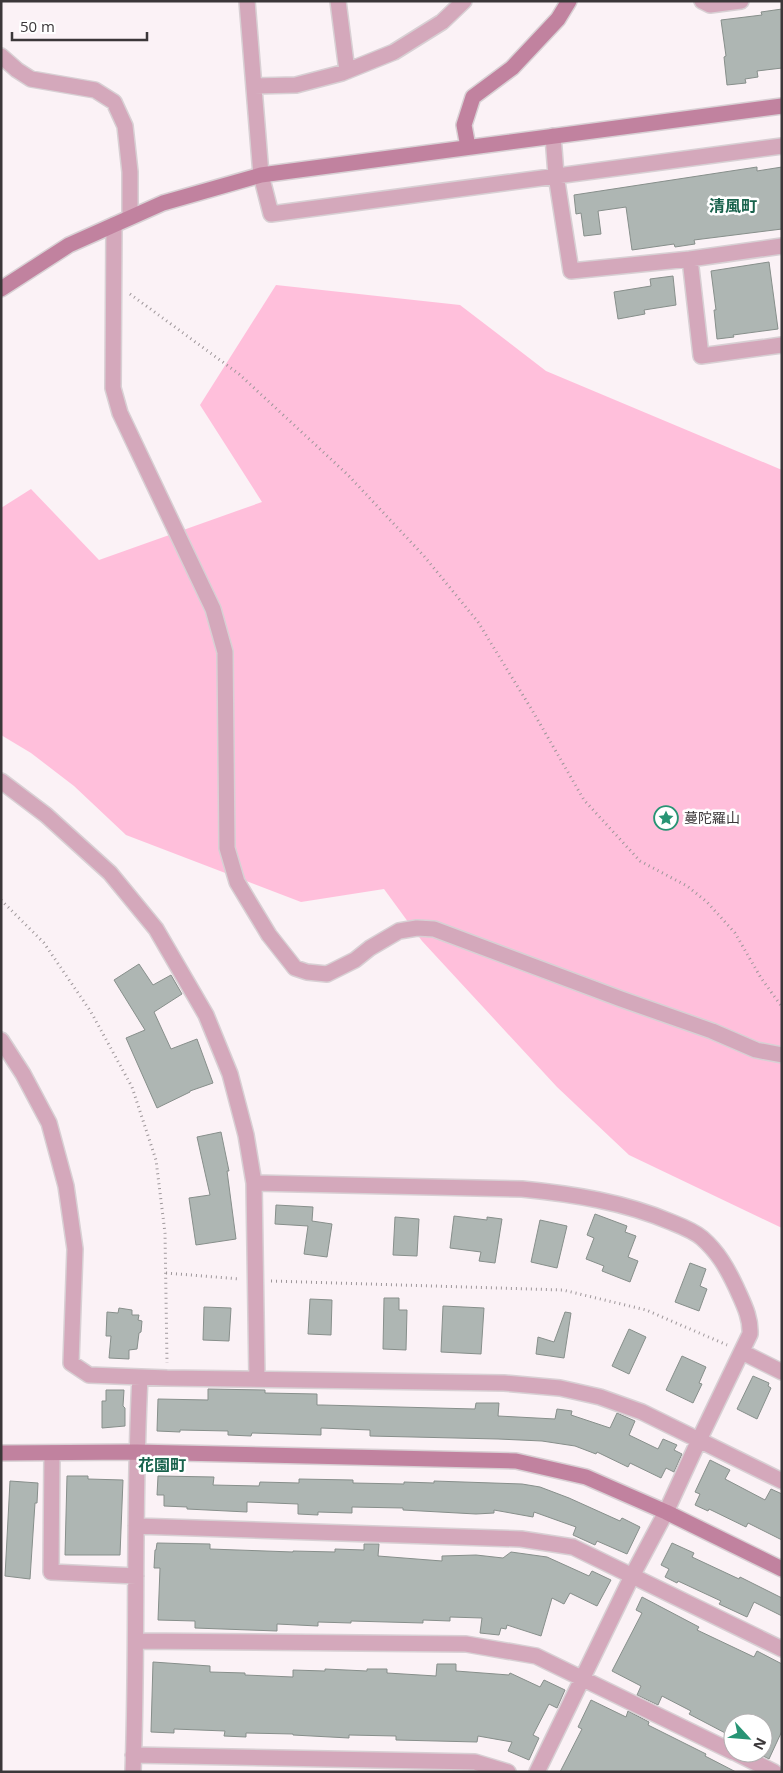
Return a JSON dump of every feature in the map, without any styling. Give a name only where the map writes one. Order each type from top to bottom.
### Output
[{"type":"street","points":[[247,1],[261,175],[271,214],[782,146]]},
{"type":"street","points":[[338,1],[347,71]]},
{"type":"street","points":[[254,86],[296,85],[347,71],[394,52],[442,22],[464,1]]},
{"type":"street","points":[[468,147],[464,124],[473,97],[512,68],[558,19],[569,1]]},
{"type":"street","points":[[702,1],[710,5],[741,1]]},
{"type":"street","points":[[1,56],[31,79],[95,90],[114,102],[125,126],[130,172],[130,217]]},
{"type":"street","points":[[1,289],[69,246],[130,217],[163,203],[261,175],[782,106]]},
{"type":"street","points":[[553,136],[556,175],[571,271],[690,259],[782,246]]},
{"type":"street","points":[[114,225],[113,388],[120,413],[213,609],[225,652],[228,848],[237,882],[269,935],[294,968],[307,972],[327,974],[355,960],[370,948],[399,931],[417,928],[434,929],[712,1031],[756,1050],[782,1055]]},
{"type":"street","points":[[690,259],[701,356],[782,345]]},
{"type":"street","points":[[1,781],[46,815],[110,873],[156,929],[206,1015],[230,1074],[246,1136],[254,1183],[257,1379]]},
{"type":"street","points":[[1,1040],[23,1074],[49,1124],[66,1186],[75,1249],[71,1363],[89,1376],[504,1383],[560,1388],[600,1397],[642,1412],[782,1481]]},
{"type":"street","points":[[254,1183],[522,1188],[565,1193],[653,1214],[700,1236],[718,1253],[730,1273],[748,1314],[750,1334],[666,1512],[632,1576],[537,1772]]},
{"type":"street","points":[[742,1352],[782,1372]]},
{"type":"street","points":[[133,1772],[136,1641],[136,1452],[140,1377]]},
{"type":"street","points":[[1,1453],[136,1452],[516,1461],[586,1477],[666,1512],[782,1569]]},
{"type":"street","points":[[52,1453],[51,1572],[136,1576]]},
{"type":"street","points":[[136,1526],[521,1539],[573,1547],[782,1649]]},
{"type":"street","points":[[136,1641],[466,1644],[536,1656],[723,1747]]},
{"type":"street","points":[[134,1755],[475,1762],[508,1772]]},
{"type":"street","points":[[756,1763],[774,1772]]},
{"type":"path","points":[[114,282],[239,374],[348,475],[424,556],[478,622],[584,800],[640,861],[687,886],[707,902],[735,933],[761,978],[782,1007]]},
{"type":"path","points":[[1,900],[44,943],[91,1012],[132,1088],[156,1160],[165,1233],[167,1378]]},
{"type":"path","points":[[166,1273],[256,1281],[563,1290],[646,1310],[742,1352]]},
{"type":"shaded area","points":[[276,285],[460,305],[546,371],[782,470],[782,1228],[629,1155],[557,1087],[422,941],[384,889],[301,902],[126,835],[74,786],[31,753],[1,735],[1,508],[31,489],[99,560],[262,502],[200,405]]},
{"type":"building","points":[[782,9],[782,68],[757,71],[758,77],[745,79],[746,83],[727,85],[724,57],[726,56],[721,20],[762,15],[761,12]]},
{"type":"building","points":[[757,167],[757,171],[782,167],[782,229],[694,240],[695,244],[675,247],[674,244],[632,250],[626,207],[598,211],[601,234],[584,236],[581,213],[576,214],[574,195]]},
{"type":"building","points":[[769,262],[778,329],[717,339],[714,310],[716,310],[711,271]]},
{"type":"building","points":[[673,276],[676,305],[644,310],[645,314],[618,319],[614,292],[651,286],[650,279]]},
{"type":"building","points":[[139,964],[153,985],[171,975],[182,994],[154,1012],[171,1049],[197,1039],[213,1083],[190,1091],[157,1108],[126,1038],[145,1030],[114,980]]},
{"type":"building","points":[[221,1132],[229,1171],[227,1171],[236,1239],[196,1245],[189,1198],[210,1195],[197,1137]]},
{"type":"building","points":[[276,1205],[313,1207],[312,1221],[332,1224],[327,1257],[304,1254],[308,1226],[275,1224]]},
{"type":"building","points":[[595,1214],[627,1226],[625,1232],[636,1236],[628,1257],[638,1261],[630,1282],[602,1271],[604,1266],[586,1259],[594,1238],[587,1235]]},
{"type":"building","points":[[454,1216],[487,1220],[487,1217],[502,1219],[495,1263],[479,1261],[481,1252],[450,1248]]},
{"type":"building","points":[[395,1217],[419,1219],[417,1256],[393,1255]]},
{"type":"building","points":[[540,1220],[567,1226],[557,1268],[531,1262]]},
{"type":"building","points":[[690,1263],[706,1269],[700,1286],[707,1289],[699,1311],[675,1302]]},
{"type":"building","points":[[384,1298],[399,1298],[399,1310],[407,1310],[406,1350],[383,1349]]},
{"type":"building","points":[[310,1299],[332,1300],[331,1335],[308,1334]]},
{"type":"building","points":[[443,1306],[484,1308],[481,1354],[441,1352]]},
{"type":"building","points":[[204,1307],[231,1308],[229,1341],[203,1340]]},
{"type":"building","points":[[119,1308],[132,1310],[132,1315],[139,1315],[138,1320],[142,1321],[137,1349],[129,1350],[129,1359],[109,1358],[111,1336],[106,1336],[107,1312],[118,1313]]},
{"type":"building","points":[[565,1312],[571,1313],[564,1358],[536,1354],[538,1337],[554,1342]]},
{"type":"building","points":[[629,1329],[646,1337],[629,1374],[612,1366]]},
{"type":"building","points":[[682,1356],[706,1367],[699,1383],[702,1384],[693,1403],[666,1390]]},
{"type":"building","points":[[753,1376],[769,1383],[768,1386],[771,1388],[757,1419],[737,1409]]},
{"type":"building","points":[[208,1389],[265,1390],[265,1393],[317,1394],[317,1405],[475,1409],[476,1403],[499,1403],[498,1416],[555,1419],[557,1409],[572,1411],[571,1415],[610,1428],[617,1413],[635,1421],[629,1435],[658,1449],[663,1439],[677,1445],[674,1450],[682,1454],[674,1472],[666,1468],[661,1478],[630,1463],[628,1467],[597,1452],[596,1454],[575,1446],[542,1441],[370,1436],[370,1430],[321,1428],[321,1435],[252,1433],[251,1436],[228,1435],[228,1431],[157,1431],[158,1399],[208,1400]]},
{"type":"building","points":[[106,1390],[124,1390],[125,1426],[102,1428],[102,1401],[106,1401]]},
{"type":"building","points":[[710,1460],[730,1470],[725,1479],[765,1500],[771,1489],[782,1494],[782,1540],[748,1523],[746,1527],[709,1509],[708,1511],[695,1505],[700,1494],[695,1492]]},
{"type":"building","points":[[67,1476],[123,1480],[120,1555],[65,1555]]},
{"type":"building","points":[[158,1476],[214,1477],[213,1485],[259,1486],[260,1482],[299,1483],[299,1479],[353,1480],[353,1483],[404,1484],[404,1482],[434,1483],[434,1481],[522,1484],[540,1487],[620,1521],[622,1518],[640,1527],[627,1554],[597,1541],[595,1545],[573,1535],[576,1527],[534,1512],[533,1517],[494,1510],[494,1513],[476,1514],[403,1510],[403,1508],[352,1507],[352,1513],[318,1512],[318,1515],[298,1514],[298,1504],[247,1502],[247,1512],[187,1509],[187,1507],[164,1506],[164,1495],[157,1495]]},
{"type":"building","points":[[10,1481],[38,1483],[30,1579],[5,1576]]},
{"type":"building","points":[[157,1543],[210,1544],[210,1549],[293,1552],[335,1552],[335,1549],[364,1550],[364,1544],[379,1544],[378,1556],[442,1561],[442,1556],[476,1555],[503,1558],[511,1552],[547,1557],[589,1576],[592,1571],[611,1580],[597,1606],[570,1593],[564,1604],[552,1598],[541,1636],[507,1625],[506,1629],[501,1628],[499,1635],[480,1633],[482,1618],[450,1617],[450,1621],[423,1620],[423,1623],[351,1621],[351,1623],[318,1622],[318,1626],[277,1624],[277,1631],[195,1628],[195,1621],[158,1620],[160,1568],[154,1568]]},
{"type":"building","points":[[672,1543],[694,1553],[692,1557],[739,1579],[740,1577],[782,1598],[782,1616],[754,1602],[747,1617],[719,1604],[721,1601],[665,1577],[669,1569],[661,1565]]},
{"type":"building","points":[[642,1597],[699,1627],[697,1630],[754,1657],[757,1651],[782,1664],[782,1731],[773,1750],[773,1713],[723,1713],[723,1732],[689,1714],[691,1711],[662,1696],[658,1705],[637,1695],[641,1686],[612,1671],[642,1613],[636,1610]]},
{"type":"building","points":[[153,1662],[210,1666],[210,1672],[293,1677],[293,1670],[325,1671],[325,1669],[367,1671],[367,1669],[387,1669],[387,1673],[436,1676],[437,1664],[456,1664],[456,1671],[509,1675],[510,1673],[540,1687],[544,1680],[565,1690],[557,1708],[549,1704],[533,1735],[539,1738],[529,1760],[508,1751],[512,1742],[478,1736],[477,1742],[396,1740],[396,1736],[349,1735],[349,1738],[246,1733],[246,1737],[224,1736],[225,1731],[174,1729],[174,1733],[151,1732]]},
{"type":"building","points":[[591,1700],[626,1717],[628,1711],[649,1722],[648,1725],[706,1754],[705,1756],[736,1772],[560,1772],[582,1729],[578,1727]]},
{"type":"place","name":"蔓陀羅山","points":[[666,818]]},
{"type":"district","name":"清風町","points":[[733,206]]},
{"type":"district","name":"花園町","points":[[162,1465]]}]
